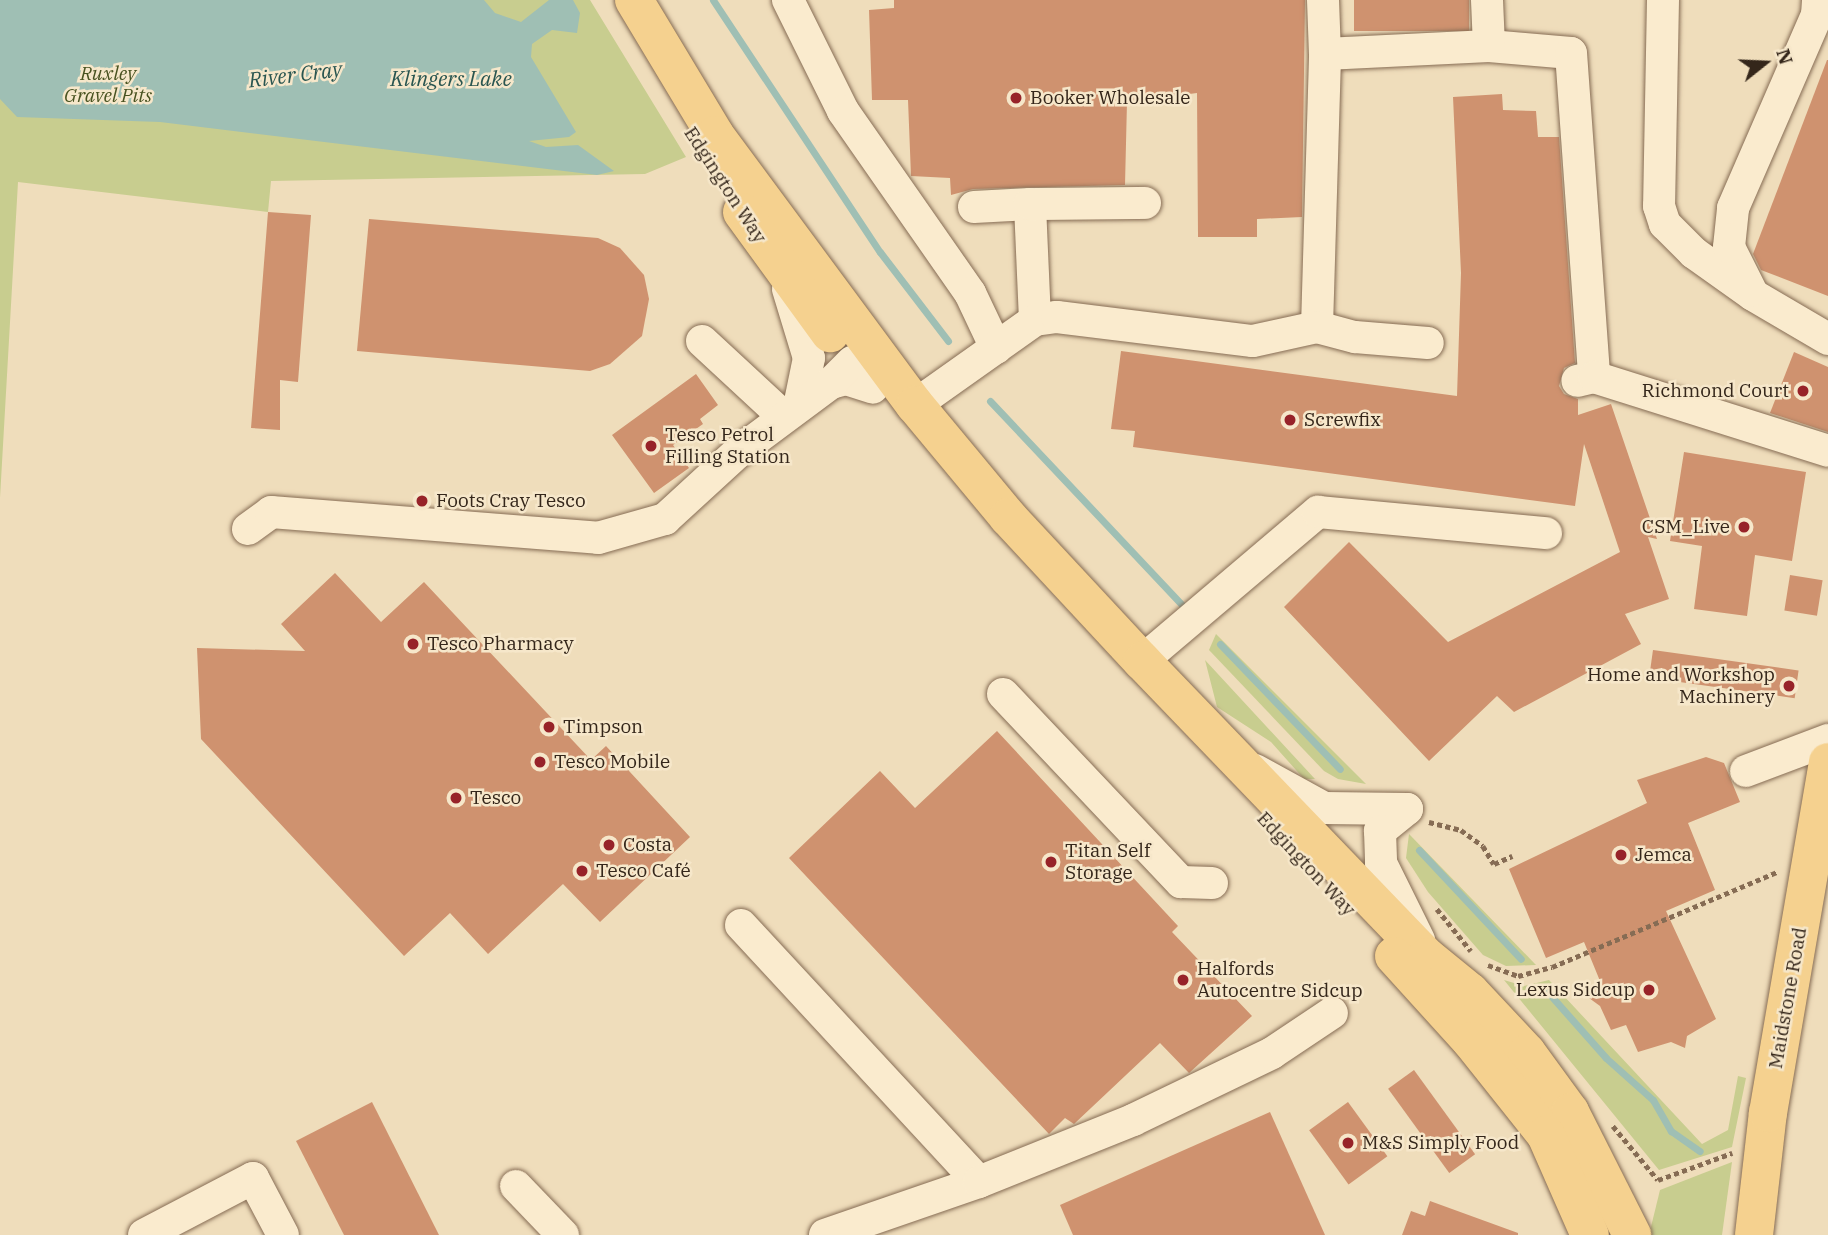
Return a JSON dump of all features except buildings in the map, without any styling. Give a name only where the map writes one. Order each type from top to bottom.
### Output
[{"type":"main road","name":"Edgington Way","points":[[609,0],[780,270],[852,378],[907,413],[1008,517],[1136,668],[1177,727],[1454,977],[1527,1053],[1570,1112],[1632,1235]]},
{"type":"main road","name":"Edgington Way","points":[[634,0],[715,135],[907,413],[942,453],[945,474],[1136,668],[1236,759],[1366,895],[1371,916],[1454,977],[1546,1135],[1590,1235]]},
{"type":"main road","name":"Edgington Way","points":[[715,135],[713,145],[857,354],[852,378]]},
{"type":"main road","name":"Maidstone Road","points":[[1754,1235],[1766,1141],[1827,758]]},
{"type":"lane","points":[[788,0],[843,111],[970,293],[996,348]]},
{"type":"lane","points":[[1317,327],[1325,54],[1322,0]]},
{"type":"lane","points":[[1488,0],[1489,46]]},
{"type":"lane","points":[[1663,0],[1659,206],[1665,225],[1694,253],[1828,340]]},
{"type":"lane","points":[[1749,288],[1729,247],[1733,208],[1818,8]]},
{"type":"lane","points":[[1325,54],[1489,46],[1571,53],[1586,379],[1828,451]]},
{"type":"lane","points":[[975,207],[1145,202]]},
{"type":"lane","points":[[1030,204],[1035,320]]},
{"type":"lane","points":[[780,270],[800,317],[809,358],[792,409]]},
{"type":"lane","points":[[907,413],[1035,320],[1057,317],[1253,341],[1317,327],[1355,337],[1428,342]]},
{"type":"lane","points":[[702,341],[792,409]]},
{"type":"lane","points":[[248,529],[271,512],[598,538],[665,519],[792,409],[852,378]]},
{"type":"lane","points":[[1136,668],[1318,512],[1546,533]]},
{"type":"lane","points":[[1003,694],[1181,882],[1212,883]]},
{"type":"lane","points":[[1746,771],[1777,759],[1827,758]]},
{"type":"lane","points":[[1236,759],[1324,808],[1407,809],[1380,831],[1381,863],[1454,977]]},
{"type":"lane","points":[[741,925],[979,1182]]},
{"type":"lane","points":[[825,1235],[979,1182],[1133,1120],[1272,1053],[1332,1013]]},
{"type":"lane","points":[[144,1235],[253,1178],[283,1235]]},
{"type":"lane","points":[[516,1186],[563,1235]]},
{"type":"path","points":[[1421,821],[1461,830],[1483,846],[1494,864],[1511,856]]},
{"type":"path","points":[[1434,906],[1454,977],[1518,976],[1552,967],[1812,858]]},
{"type":"path","points":[[1606,1118],[1658,1180],[1766,1141]]},
{"type":"green space","name":"Klingers Lake","points":[[0,0],[590,0],[686,157],[645,174],[271,181],[268,212],[18,182],[0,498]]},
{"type":"green space","points":[[1216,634],[1366,784],[1338,779],[1324,771],[1209,650]]},
{"type":"green space","points":[[1205,660],[1315,779],[1304,779],[1271,742],[1217,707]]},
{"type":"green space","points":[[1409,834],[1536,965],[1506,966],[1483,955],[1428,892],[1406,858]]},
{"type":"green space","points":[[1504,980],[1524,986],[1549,980],[1702,1144],[1728,1130],[1738,1076],[1746,1078],[1732,1147],[1659,1170]]},
{"type":"green space","points":[[1732,1162],[1722,1235],[1649,1235],[1660,1190]]},
{"type":"water","name":"Klingers Lake","points":[[0,0],[484,0],[495,13],[521,22],[549,0],[573,0],[580,13],[577,33],[552,30],[532,44],[531,57],[576,132],[569,137],[529,141],[546,147],[578,145],[614,171],[597,175],[160,122],[17,117],[0,99]]},
{"type":"waterway","points":[[713,0],[880,252],[948,341]]},
{"type":"waterway","points":[[990,401],[1182,605]]},
{"type":"waterway","points":[[1220,644],[1340,769]]},
{"type":"waterway","points":[[1419,850],[1521,959]]},
{"type":"waterway","points":[[1545,989],[1606,1058],[1653,1100],[1671,1131],[1700,1151]]},
{"type":"place","name":"Booker Wholesale","points":[[1016,98]]},
{"type":"place","name":"Richmond Court","points":[[1803,391]]},
{"type":"place","name":"Screwfix","points":[[1290,420]]},
{"type":"place","name":"Tesco Petrol Filling Station","points":[[651,446]]},
{"type":"place","name":"Foots Cray Tesco","points":[[422,501]]},
{"type":"place","name":"CSM_Live","points":[[1744,527]]},
{"type":"place","name":"Tesco Pharmacy","points":[[413,644]]},
{"type":"place","name":"Home and Workshop Machinery","points":[[1789,686]]},
{"type":"place","name":"Timpson","points":[[549,727]]},
{"type":"place","name":"Tesco Mobile","points":[[540,762]]},
{"type":"place","name":"Tesco","points":[[456,798]]},
{"type":"place","name":"Costa","points":[[609,845]]},
{"type":"place","name":"Jemca","points":[[1621,855]]},
{"type":"place","name":"Titan Self Storage","points":[[1051,862]]},
{"type":"place","name":"Tesco Café","points":[[582,871]]},
{"type":"place","name":"Halfords Autocentre Sidcup","points":[[1183,980]]},
{"type":"place","name":"Lexus Sidcup","points":[[1649,990]]},
{"type":"place","name":"M&S Simply Food","points":[[1348,1143]]},
{"type":"park label","name":"Ruxley Gravel Pits","points":[[108,85]]},
{"type":"water label","name":"River Cray","points":[[295,74]]}]
